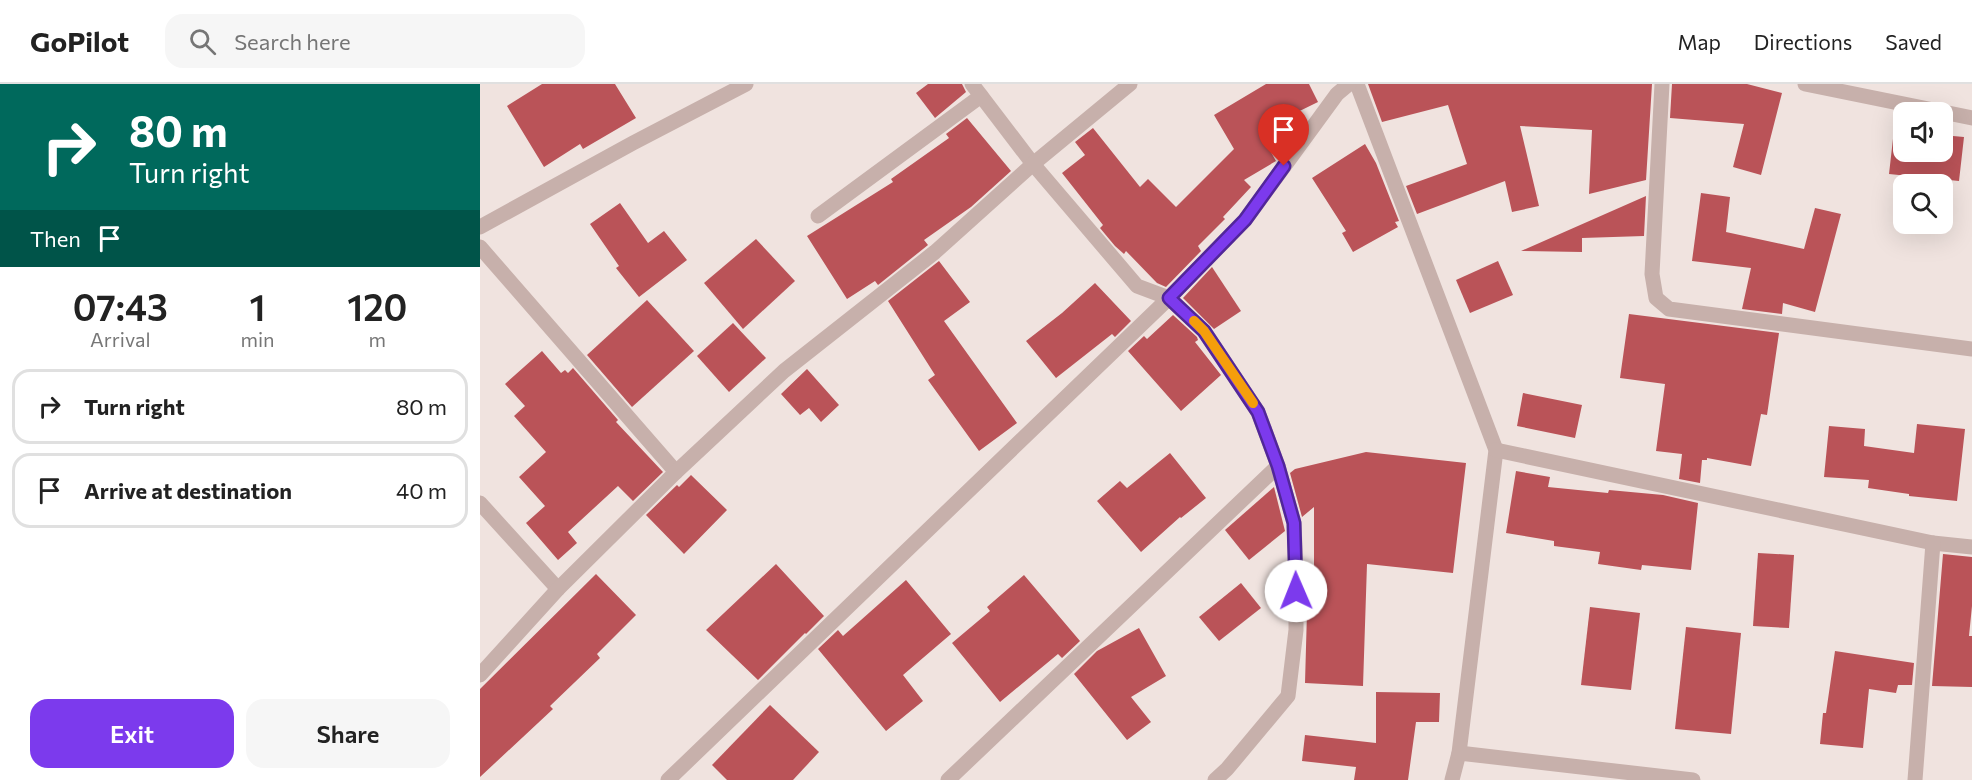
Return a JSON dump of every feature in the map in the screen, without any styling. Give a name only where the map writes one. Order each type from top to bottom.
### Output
[{"type":"street","points":[[480,227],[746,84]]},
{"type":"street","points":[[480,675],[558,589],[676,472],[784,370],[935,252],[1033,164],[1130,84]]},
{"type":"street","points":[[668,780],[1169,298],[1245,220],[1337,94],[1349,84]]},
{"type":"street","points":[[1357,84],[1496,450],[1459,753],[1452,780]]},
{"type":"street","points":[[1662,84],[1652,274],[1656,298],[1669,309],[1972,349]]},
{"type":"street","points":[[1805,84],[1972,118]]},
{"type":"street","points":[[818,216],[977,90],[1033,164],[1137,286],[1169,298],[1204,331],[1258,412],[1278,466],[1294,523],[1296,571],[1296,630],[1288,696],[1227,769],[1215,780]]},
{"type":"street","points":[[480,247],[676,472]]},
{"type":"street","points":[[1496,450],[1933,543],[1972,547]]},
{"type":"street","points":[[948,780],[1278,466]]},
{"type":"street","points":[[480,502],[558,589]]},
{"type":"street","points":[[1915,780],[1933,543]]},
{"type":"street","points":[[1459,753],[1693,780]]},
{"type":"building","points":[[542,84],[615,84],[636,118],[583,149],[580,144],[544,167],[507,106]]},
{"type":"building","points":[[928,84],[962,84],[966,92],[935,118],[916,93]]},
{"type":"building","points":[[1266,84],[1309,84],[1318,102],[1259,131],[1276,161],[1244,180],[1251,187],[1223,217],[1225,219],[1198,246],[1201,251],[1166,287],[1157,283],[1126,251],[1124,254],[1115,246],[1100,228],[1103,225],[1062,173],[1085,155],[1075,142],[1093,128],[1140,187],[1148,179],[1176,207],[1234,149],[1214,115]]},
{"type":"building","points":[[1368,84],[1652,84],[1646,180],[1589,194],[1592,130],[1520,126],[1539,206],[1512,212],[1505,181],[1417,214],[1406,186],[1467,164],[1448,105],[1382,122]]},
{"type":"building","points":[[1672,84],[1747,84],[1782,93],[1761,175],[1733,167],[1744,124],[1670,118]]},
{"type":"building","points":[[967,118],[1011,171],[971,207],[924,240],[928,245],[878,285],[875,281],[847,299],[807,236],[893,182],[891,179],[949,138],[946,134]]},
{"type":"building","points":[[1953,136],[1964,137],[1959,181],[1953,180],[1953,174],[1889,174],[1893,139],[1893,162],[1953,162]]},
{"type":"building","points":[[1365,144],[1376,163],[1399,221],[1395,222],[1398,227],[1353,252],[1342,233],[1346,231],[1312,178]]},
{"type":"building","points":[[1701,193],[1730,197],[1726,232],[1804,249],[1815,208],[1841,214],[1815,312],[1783,303],[1782,314],[1742,309],[1751,268],[1692,261]]},
{"type":"building","points":[[1646,196],[1644,236],[1582,238],[1582,252],[1521,251]]},
{"type":"building","points":[[620,203],[648,243],[664,231],[687,260],[639,297],[616,268],[619,266],[590,224]]},
{"type":"building","points":[[756,239],[795,281],[743,329],[704,283]]},
{"type":"building","points":[[939,261],[970,302],[944,321],[1017,423],[979,451],[928,380],[935,375],[888,301]]},
{"type":"building","points":[[1498,261],[1513,295],[1470,313],[1456,280]]},
{"type":"building","points":[[1212,267],[1241,311],[1214,329],[1183,298]]},
{"type":"building","points":[[1095,283],[1131,321],[1115,337],[1112,334],[1056,378],[1026,341]]},
{"type":"building","points":[[647,300],[694,351],[632,407],[587,355]]},
{"type":"building","points":[[1629,314],[1779,333],[1767,415],[1761,414],[1751,466],[1707,458],[1707,460],[1702,460],[1700,483],[1679,479],[1682,454],[1656,451],[1665,384],[1620,378]]},
{"type":"building","points":[[1173,315],[1197,337],[1198,340],[1195,342],[1221,375],[1181,411],[1128,351],[1144,336],[1147,339]]},
{"type":"building","points":[[733,323],[766,358],[729,392],[697,356]]},
{"type":"building","points":[[542,351],[561,373],[565,370],[568,373],[573,368],[618,420],[616,422],[663,472],[633,501],[618,486],[568,532],[577,543],[558,560],[526,523],[545,506],[519,477],[546,452],[514,416],[525,406],[505,384]]},
{"type":"building","points":[[807,369],[839,405],[821,422],[809,408],[800,415],[781,394]]},
{"type":"building","points":[[1523,393],[1582,405],[1575,438],[1517,426]]},
{"type":"building","points":[[1917,424],[1965,429],[1957,501],[1909,496],[1909,494],[1868,488],[1869,480],[1824,477],[1829,426],[1865,429],[1864,446],[1914,453]]},
{"type":"building","points":[[1366,452],[1466,463],[1453,573],[1367,564],[1363,686],[1305,683],[1308,576],[1314,577],[1314,507],[1302,517],[1290,473],[1295,469]]},
{"type":"building","points":[[1170,453],[1206,498],[1180,517],[1141,552],[1097,501],[1120,481],[1127,488]]},
{"type":"building","points":[[1516,471],[1550,477],[1548,487],[1608,493],[1609,490],[1663,495],[1698,503],[1691,570],[1642,565],[1641,570],[1598,564],[1600,552],[1554,546],[1554,541],[1506,533]]},
{"type":"building","points":[[691,475],[727,510],[684,554],[646,515],[677,485],[679,487]]},
{"type":"building","points":[[1274,487],[1285,531],[1249,560],[1225,530]]},
{"type":"building","points":[[1758,553],[1794,555],[1789,628],[1753,626]]},
{"type":"building","points":[[1943,554],[1972,557],[1972,606],[1969,636],[1972,636],[1972,687],[1932,686]]},
{"type":"building","points":[[776,564],[824,616],[758,680],[706,630]]},
{"type":"building","points":[[596,574],[636,615],[597,654],[600,658],[550,706],[553,709],[480,777],[480,689]]},
{"type":"building","points":[[1024,575],[1080,641],[1062,658],[1058,654],[1000,702],[952,643],[990,611],[987,607]]},
{"type":"building","points":[[906,580],[951,634],[903,675],[923,701],[886,731],[818,649],[838,630],[843,636]]},
{"type":"building","points":[[1241,583],[1261,608],[1219,641],[1199,617]]},
{"type":"building","points":[[1590,607],[1640,613],[1631,690],[1581,685]]},
{"type":"building","points":[[1686,627],[1741,633],[1731,734],[1675,729]]},
{"type":"building","points":[[1139,628],[1166,676],[1131,697],[1151,722],[1127,740],[1074,674],[1097,651]]},
{"type":"building","points":[[1835,651],[1914,663],[1912,685],[1898,685],[1896,693],[1869,689],[1863,748],[1820,744],[1823,713],[1826,713]]},
{"type":"building","points":[[1376,692],[1440,693],[1439,722],[1416,722],[1408,780],[1354,780],[1356,767],[1302,761],[1305,735],[1376,743]]},
{"type":"building","points":[[770,705],[819,752],[793,780],[727,780],[712,765]]},
{"type":"slow traffic","points":[[1194,321],[1204,331],[1253,403]]},
{"type":"route","points":[[1284,166],[1245,220],[1169,298],[1204,331],[1258,412],[1278,466],[1294,523],[1296,591]]}]
